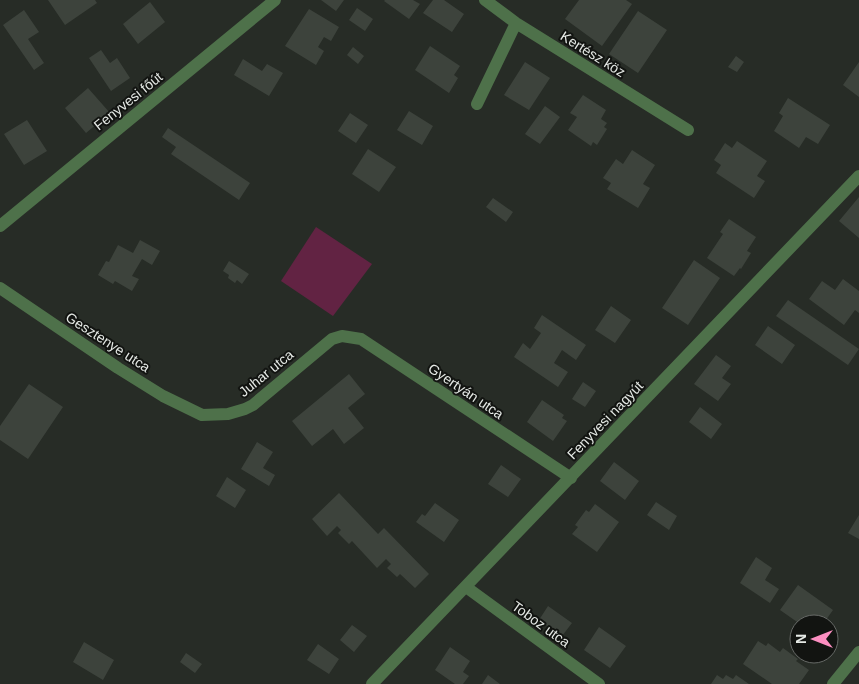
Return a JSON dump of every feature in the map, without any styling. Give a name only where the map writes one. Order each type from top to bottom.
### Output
[{"type":"street","name":"Fenyvesi főút","points":[[0,226],[275,0]]},
{"type":"street","name":"Kertész köz","points":[[485,0],[516,23],[688,130]]},
{"type":"street","points":[[477,104],[516,23]]},
{"type":"street","name":"Fenyvesi nagyút","points":[[372,684],[859,176]]},
{"type":"street","name":"Gesztenye utca","points":[[0,288],[163,396],[202,415]]},
{"type":"street","name":"Gyertyán utca","points":[[342,336],[361,339],[571,478]]},
{"type":"street","name":"Juhar utca","points":[[202,415],[228,414],[253,405],[324,344],[342,336]]},
{"type":"street","name":"Toboz utca","points":[[466,587],[600,684]]},
{"type":"street","points":[[833,684],[859,652]]},
{"type":"shaded area","points":[[316,227],[372,264],[333,316],[281,281]]},
{"type":"building","points":[[48,0],[95,0],[97,3],[65,25]]},
{"type":"building","points":[[321,0],[344,0],[336,11]]},
{"type":"building","points":[[385,0],[413,0],[420,4],[409,19]]},
{"type":"building","points":[[433,0],[444,0],[464,14],[452,32],[423,13]]},
{"type":"building","points":[[579,0],[626,0],[632,4],[602,46],[565,19]]},
{"type":"building","points":[[150,2],[165,22],[138,44],[123,24]]},
{"type":"building","points":[[357,8],[373,19],[365,31],[349,20]]},
{"type":"building","points":[[309,9],[339,27],[331,41],[324,37],[318,47],[324,51],[316,65],[285,46]]},
{"type":"building","points":[[24,10],[39,32],[28,39],[44,63],[34,70],[3,25]]},
{"type":"building","points":[[638,11],[667,30],[638,73],[609,54]]},
{"type":"building","points":[[430,46],[460,66],[454,75],[458,78],[449,93],[415,70]]},
{"type":"building","points":[[353,47],[364,56],[358,64],[347,55]]},
{"type":"building","points":[[101,50],[110,63],[117,58],[130,78],[111,91],[89,58]]},
{"type":"building","points":[[736,56],[744,62],[737,72],[728,67]]},
{"type":"building","points":[[243,59],[262,71],[267,64],[283,73],[269,96],[234,75]]},
{"type":"building","points":[[525,62],[550,78],[529,110],[504,95]]},
{"type":"building","points":[[859,62],[859,97],[843,85]]},
{"type":"building","points":[[88,88],[110,113],[86,133],[65,108]]},
{"type":"building","points":[[583,95],[606,110],[601,119],[607,123],[604,127],[607,129],[597,145],[593,142],[591,146],[568,130],[577,117],[570,113]]},
{"type":"building","points":[[788,98],[830,125],[818,144],[806,137],[799,148],[774,131],[783,116],[779,113]]},
{"type":"building","points":[[545,106],[560,117],[540,144],[525,134]]},
{"type":"building","points":[[409,111],[433,126],[422,145],[397,130]]},
{"type":"building","points":[[350,113],[368,125],[356,143],[338,131]]},
{"type":"building","points":[[27,120],[47,151],[24,165],[4,134]]},
{"type":"building","points":[[168,128],[250,183],[239,200],[171,154],[176,147],[162,137]]},
{"type":"building","points":[[737,141],[767,161],[757,176],[765,181],[754,198],[716,173],[721,165],[714,160],[725,143],[732,148]]},
{"type":"building","points":[[368,149],[396,167],[379,192],[352,174]]},
{"type":"building","points":[[632,150],[655,165],[643,184],[650,188],[638,208],[607,189],[611,183],[603,178],[616,159],[623,164]]},
{"type":"building","points":[[859,197],[859,238],[839,221]]},
{"type":"building","points":[[493,198],[513,212],[506,222],[486,207]]},
{"type":"building","points":[[729,219],[756,237],[747,251],[751,253],[734,276],[707,258],[723,234],[720,232]]},
{"type":"building","points":[[140,240],[160,251],[152,265],[142,259],[132,276],[139,279],[132,291],[115,281],[113,284],[98,275],[106,261],[109,262],[118,245],[133,253]]},
{"type":"building","points":[[694,260],[720,278],[688,325],[662,308]]},
{"type":"building","points":[[229,261],[249,274],[242,284],[237,280],[235,283],[223,271]]},
{"type":"building","points":[[843,279],[859,291],[859,313],[855,310],[844,325],[809,299],[822,281],[835,290]]},
{"type":"building","points":[[788,300],[859,349],[848,365],[776,316]]},
{"type":"building","points":[[611,306],[631,320],[615,343],[595,330]]},
{"type":"building","points":[[542,315],[586,345],[576,360],[562,350],[554,363],[568,372],[558,387],[514,357],[523,343],[530,349],[541,333],[534,328]]},
{"type":"building","points":[[768,326],[795,345],[782,364],[755,345]]},
{"type":"building","points":[[716,355],[731,366],[722,378],[731,384],[718,401],[694,384]]},
{"type":"building","points":[[349,374],[365,394],[348,408],[364,428],[344,444],[333,429],[312,446],[292,421]]},
{"type":"building","points":[[583,382],[596,391],[585,407],[572,399]]},
{"type":"building","points":[[29,384],[63,407],[28,459],[0,440],[0,426]]},
{"type":"building","points":[[542,400],[564,415],[562,418],[567,421],[553,441],[527,422]]},
{"type":"building","points":[[700,407],[722,424],[711,439],[689,422]]},
{"type":"building","points":[[257,442],[273,452],[263,468],[275,475],[269,486],[241,469]]},
{"type":"building","points":[[614,462],[639,481],[625,500],[600,481]]},
{"type":"building","points":[[501,465],[521,479],[508,497],[488,484]]},
{"type":"building","points":[[227,477],[246,490],[235,508],[216,496]]},
{"type":"building","points":[[339,493],[378,534],[384,528],[429,574],[415,588],[400,574],[397,577],[387,568],[391,564],[386,559],[377,568],[352,541],[349,544],[338,533],[341,530],[337,526],[327,536],[312,519]]},
{"type":"building","points":[[656,502],[677,516],[669,530],[647,515]]},
{"type":"building","points":[[435,503],[459,520],[444,542],[416,522],[422,514],[425,516]]},
{"type":"building","points":[[595,504],[619,522],[597,552],[572,534],[578,527],[575,525],[586,510],[589,512]]},
{"type":"building","points":[[859,515],[859,539],[848,533]]},
{"type":"building","points":[[756,557],[772,568],[765,580],[779,589],[770,603],[740,583]]},
{"type":"building","points":[[798,585],[833,610],[830,614],[789,614],[789,616],[780,610]]},
{"type":"building","points":[[548,606],[572,623],[562,636],[539,620]]},
{"type":"building","points":[[352,625],[367,636],[354,652],[340,640]]},
{"type":"building","points":[[599,627],[626,646],[610,668],[584,650]]},
{"type":"building","points":[[758,641],[766,646],[768,643],[780,652],[783,648],[789,652],[789,664],[800,664],[809,670],[799,684],[772,684],[743,664]]},
{"type":"building","points":[[84,642],[114,660],[103,680],[73,662]]},
{"type":"building","points":[[318,644],[339,659],[329,674],[307,660]]},
{"type":"building","points":[[450,647],[470,661],[463,672],[469,676],[463,684],[455,684],[435,670]]},
{"type":"building","points":[[186,653],[202,664],[195,673],[180,662]]},
{"type":"building","points":[[488,675],[500,684],[482,684]]},
{"type":"building","points":[[717,675],[723,679],[726,675],[733,679],[736,675],[749,684],[711,684]]}]
